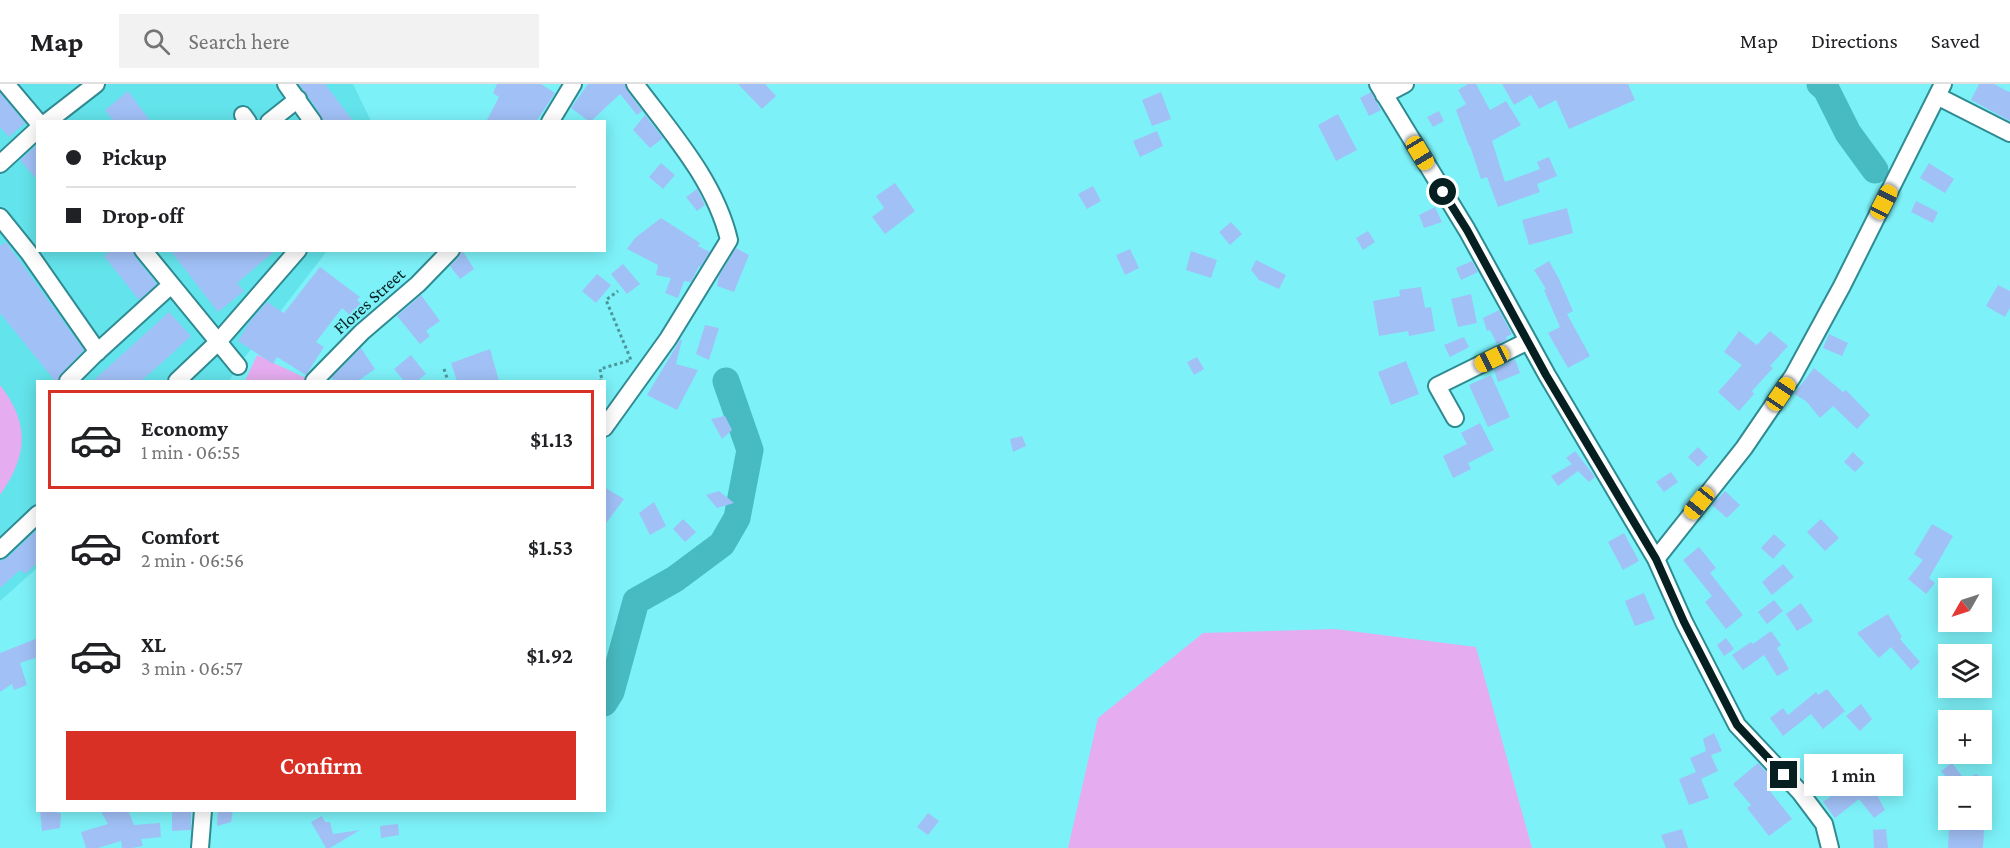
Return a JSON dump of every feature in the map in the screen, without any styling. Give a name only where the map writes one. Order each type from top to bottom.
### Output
[{"type":"street","points":[[6,84],[36,120]]},
{"type":"street","points":[[50,120],[96,84]]},
{"type":"street","points":[[286,84],[312,120]]},
{"type":"street","points":[[551,120],[573,84]]},
{"type":"street","points":[[606,425],[668,339],[729,240],[725,224],[700,171],[635,84]]},
{"type":"street","points":[[1405,84],[1381,90],[1467,230],[1528,341],[1656,559],[1684,622],[1737,725],[1800,792],[1824,824],[1830,848]]},
{"type":"street","points":[[1656,559],[1744,448],[1793,376],[1842,286],[1940,90],[2010,133]]},
{"type":"street","points":[[272,120],[298,99]]},
{"type":"street","points":[[0,164],[36,131]]},
{"type":"street","points":[[0,217],[98,352]]},
{"type":"street","points":[[146,252],[217,343],[238,366]]},
{"type":"street","points":[[178,380],[217,343],[296,252]]},
{"type":"street","name":"Flores Street","points":[[315,380],[362,332],[418,284],[449,252]]},
{"type":"street","points":[[69,380],[171,285]]},
{"type":"street","points":[[1455,418],[1437,386],[1528,341]]},
{"type":"street","points":[[0,550],[36,516]]},
{"type":"street","points":[[200,848],[203,812]]},
{"type":"path","points":[[602,380],[600,369],[631,360],[606,300],[618,291]]},
{"type":"path","points":[[444,369],[448,380]]},
{"type":"shaded area","points":[[0,84],[353,84],[371,120],[36,120],[36,252],[326,252],[230,380],[36,380],[36,569],[0,601]]},
{"type":"shaded area","points":[[257,355],[310,380],[245,380]]},
{"type":"shaded area","points":[[0,385],[17,413],[22,440],[16,466],[0,495]]},
{"type":"shaded area","points":[[1335,629],[1476,647],[1532,848],[1068,848],[1098,718],[1203,633]]},
{"type":"building","points":[[299,84],[325,84],[352,120],[322,120]]},
{"type":"building","points":[[497,84],[541,84],[555,93],[537,120],[487,120],[499,97],[493,93]]},
{"type":"building","points":[[588,84],[625,84],[642,111],[637,115],[620,94],[592,120],[587,120],[571,108]]},
{"type":"building","points":[[738,84],[765,84],[776,96],[762,109]]},
{"type":"building","points":[[1468,84],[1476,84],[1490,110],[1506,101],[1521,125],[1492,141],[1505,182],[1540,169],[1537,162],[1549,157],[1557,176],[1537,184],[1540,192],[1498,207],[1487,177],[1481,179],[1456,110],[1466,104],[1458,90]]},
{"type":"building","points":[[1502,84],[1628,84],[1635,100],[1569,129],[1556,100],[1539,109],[1531,95],[1514,105]]},
{"type":"building","points":[[1979,84],[1994,84],[2010,91],[2010,121],[1971,100]]},
{"type":"building","points":[[128,91],[150,120],[112,120],[105,110]]},
{"type":"building","points":[[1161,92],[1171,119],[1152,126],[1142,100]]},
{"type":"building","points":[[1371,92],[1381,110],[1369,116],[1360,98]]},
{"type":"building","points":[[0,93],[25,123],[9,137],[0,127]]},
{"type":"building","points":[[1439,111],[1444,121],[1433,127],[1427,117]]},
{"type":"building","points":[[1338,114],[1357,150],[1336,161],[1318,125]]},
{"type":"building","points":[[645,115],[663,138],[650,148],[633,130]]},
{"type":"building","points":[[1157,131],[1163,146],[1140,157],[1133,141]]},
{"type":"building","points":[[36,146],[36,179],[20,160]]},
{"type":"building","points":[[661,163],[675,175],[663,189],[649,177]]},
{"type":"building","points":[[1929,163],[1954,179],[1945,193],[1920,178]]},
{"type":"building","points":[[895,183],[915,211],[885,234],[872,217],[884,208],[876,196]]},
{"type":"building","points":[[1093,186],[1101,201],[1087,209],[1078,194]]},
{"type":"building","points":[[697,189],[705,205],[697,211],[686,197]]},
{"type":"building","points":[[1916,201],[1938,212],[1933,223],[1911,212]]},
{"type":"building","points":[[1435,207],[1442,222],[1424,228],[1419,215]]},
{"type":"building","points":[[1567,208],[1573,233],[1529,245],[1522,220]]},
{"type":"building","points":[[661,218],[700,243],[698,246],[710,252],[699,266],[691,282],[684,281],[678,298],[665,293],[671,278],[656,275],[658,265],[627,249],[635,238]]},
{"type":"building","points":[[1231,222],[1242,234],[1230,245],[1219,232]]},
{"type":"building","points":[[1368,231],[1375,242],[1363,250],[1356,238]]},
{"type":"building","points":[[6,242],[84,350],[61,374],[58,380],[54,380],[0,313],[0,246]]},
{"type":"building","points":[[736,248],[749,255],[734,292],[717,286],[719,276]]},
{"type":"building","points":[[1130,249],[1139,268],[1125,275],[1116,255]]},
{"type":"building","points":[[1191,251],[1217,260],[1211,278],[1186,270]]},
{"type":"building","points":[[109,252],[134,252],[135,257],[157,284],[139,300],[104,256]]},
{"type":"building","points":[[172,252],[274,252],[237,283],[244,291],[218,312]]},
{"type":"building","points":[[463,252],[474,269],[460,279],[450,266]]},
{"type":"building","points":[[1256,260],[1286,275],[1279,289],[1259,280],[1251,270]]},
{"type":"building","points":[[1472,261],[1478,272],[1461,280],[1456,268]]},
{"type":"building","points":[[1549,261],[1573,311],[1567,314],[1590,356],[1568,368],[1548,333],[1560,327],[1544,290],[1546,289],[1534,270]]},
{"type":"building","points":[[623,264],[640,284],[627,294],[611,274]]},
{"type":"building","points":[[320,267],[360,297],[357,300],[369,312],[357,322],[342,308],[316,342],[324,347],[306,375],[277,357],[273,364],[238,341],[251,320],[267,302],[284,313]]},
{"type":"building","points":[[597,274],[611,285],[596,303],[582,291]]},
{"type":"building","points":[[1998,285],[2010,291],[2010,308],[2005,317],[1986,306]]},
{"type":"building","points":[[1421,287],[1425,308],[1431,307],[1435,331],[1409,336],[1408,331],[1379,336],[1373,301],[1400,296],[1399,290]]},
{"type":"building","points":[[1471,294],[1477,323],[1458,327],[1451,299]]},
{"type":"building","points":[[421,295],[440,321],[426,331],[430,336],[420,344],[397,316]]},
{"type":"building","points":[[1499,310],[1512,334],[1506,337],[1507,340],[1497,344],[1490,330],[1487,331],[1483,318]]},
{"type":"building","points":[[169,312],[191,336],[142,380],[94,380]]},
{"type":"building","points":[[705,325],[719,328],[709,360],[696,354]]},
{"type":"building","points":[[1739,331],[1757,345],[1770,331],[1788,346],[1770,366],[1773,368],[1752,391],[1754,394],[1739,411],[1718,392],[1742,365],[1724,352]]},
{"type":"building","points":[[1829,334],[1848,343],[1842,356],[1823,348]]},
{"type":"building","points":[[1464,337],[1469,347],[1450,357],[1444,345]]},
{"type":"building","points":[[682,340],[676,364],[698,370],[677,410],[647,395]]},
{"type":"building","points":[[361,348],[375,369],[359,380],[334,380],[331,378]]},
{"type":"building","points":[[490,349],[499,380],[457,380],[451,363]]},
{"type":"building","points":[[411,355],[426,374],[418,380],[403,380],[394,369]]},
{"type":"building","points":[[1197,357],[1204,369],[1194,375],[1187,362]]},
{"type":"building","points":[[1515,359],[1520,373],[1498,382],[1494,370]]},
{"type":"building","points":[[1406,361],[1419,394],[1391,405],[1378,372]]},
{"type":"building","points":[[1814,368],[1843,392],[1846,390],[1870,415],[1857,429],[1833,406],[1820,418],[1806,401],[1794,394]]},
{"type":"building","points":[[1491,375],[1510,417],[1488,427],[1469,385]]},
{"type":"building","points":[[725,416],[732,430],[722,439],[711,419]]},
{"type":"building","points":[[1480,423],[1494,450],[1468,463],[1471,469],[1453,478],[1443,456],[1467,444],[1461,433]]},
{"type":"building","points":[[1022,436],[1026,446],[1013,452],[1010,439]]},
{"type":"building","points":[[1698,447],[1708,457],[1698,467],[1688,457]]},
{"type":"building","points":[[1575,451],[1595,477],[1589,482],[1578,471],[1558,486],[1551,476],[1572,464],[1566,458]]},
{"type":"building","points":[[1853,452],[1864,463],[1855,472],[1844,462]]},
{"type":"building","points":[[1671,472],[1678,482],[1664,492],[1656,482]]},
{"type":"building","points":[[606,488],[624,499],[606,523]]},
{"type":"building","points":[[719,491],[734,503],[717,508],[706,495]]},
{"type":"building","points":[[1725,491],[1740,505],[1727,518],[1712,505]]},
{"type":"building","points":[[654,502],[666,526],[650,535],[639,513]]},
{"type":"building","points":[[683,519],[696,532],[685,542],[673,529]]},
{"type":"building","points":[[1821,519],[1839,538],[1825,551],[1807,532]]},
{"type":"building","points":[[1932,524],[1953,536],[1929,578],[1935,583],[1926,594],[1908,579],[1923,560],[1914,554]]},
{"type":"building","points":[[36,531],[36,564],[25,574],[20,570],[0,588],[0,561],[7,558]]},
{"type":"building","points":[[1624,533],[1639,561],[1623,570],[1608,542]]},
{"type":"building","points":[[1774,534],[1786,545],[1773,559],[1761,548]]},
{"type":"building","points":[[1699,547],[1716,568],[1710,573],[1743,615],[1726,629],[1705,602],[1712,596],[1683,560]]},
{"type":"building","points":[[1783,564],[1794,577],[1772,595],[1762,582]]},
{"type":"building","points":[[1644,593],[1655,619],[1635,626],[1625,601]]},
{"type":"building","points":[[1774,600],[1783,611],[1767,624],[1758,612]]},
{"type":"building","points":[[1801,603],[1813,621],[1797,631],[1786,614]]},
{"type":"building","points":[[1888,614],[1902,637],[1900,639],[1920,662],[1911,670],[1891,647],[1879,658],[1857,633]]},
{"type":"building","points":[[1771,631],[1781,645],[1777,648],[1789,669],[1777,676],[1764,655],[1743,670],[1732,655]]},
{"type":"building","points":[[1726,638],[1734,649],[1724,656],[1717,645]]},
{"type":"building","points":[[36,639],[36,658],[20,663],[27,685],[14,690],[12,684],[0,692],[0,653]]},
{"type":"building","points":[[1827,689],[1845,711],[1823,729],[1811,714],[1783,736],[1770,718],[1783,708],[1788,715],[1816,692],[1818,695]]},
{"type":"building","points":[[1861,704],[1872,719],[1860,731],[1846,716]]},
{"type":"building","points":[[1714,733],[1722,751],[1711,755],[1718,771],[1701,779],[1709,798],[1689,805],[1679,779],[1696,772],[1690,758],[1706,751],[1703,739]]},
{"type":"building","points":[[1758,763],[1774,780],[1766,786],[1792,819],[1769,836],[1747,808],[1751,805],[1733,784]]},
{"type":"building","points":[[1872,763],[1889,785],[1877,795],[1885,810],[1874,818],[1859,799],[1835,818],[1823,802],[1834,794],[1821,774],[1832,768],[1843,785]]},
{"type":"building","points":[[1953,764],[1962,776],[1945,776],[1941,771]]},
{"type":"building","points":[[40,812],[61,813],[60,828],[42,831]]},
{"type":"building","points":[[101,812],[129,812],[134,825],[160,823],[161,837],[141,839],[143,846],[132,848],[122,848],[121,841],[98,848],[86,848],[81,832],[108,824]]},
{"type":"building","points":[[172,812],[191,812],[191,830],[172,831]]},
{"type":"building","points":[[218,812],[233,812],[231,822],[217,826]]},
{"type":"building","points":[[928,813],[939,821],[928,835],[917,827]]},
{"type":"building","points":[[322,816],[325,822],[330,822],[333,834],[360,830],[330,848],[326,848],[311,822]]},
{"type":"building","points":[[398,824],[399,835],[381,838],[380,826]]},
{"type":"building","points":[[1682,829],[1688,848],[1666,848],[1661,835]]},
{"type":"building","points":[[1886,829],[1888,848],[1874,848],[1873,830]]},
{"type":"building","points":[[1949,830],[1984,830],[1983,848],[1948,848]]},
{"type":"waterway","points":[[1820,84],[1826,89],[1848,133],[1875,170]]},
{"type":"waterway","points":[[606,700],[611,692],[636,601],[675,579],[722,544],[737,518],[750,450],[726,381]]},
{"type":"route","points":[[1443,192],[1467,230],[1546,375],[1656,559],[1684,622],[1737,725],[1784,775]]}]
